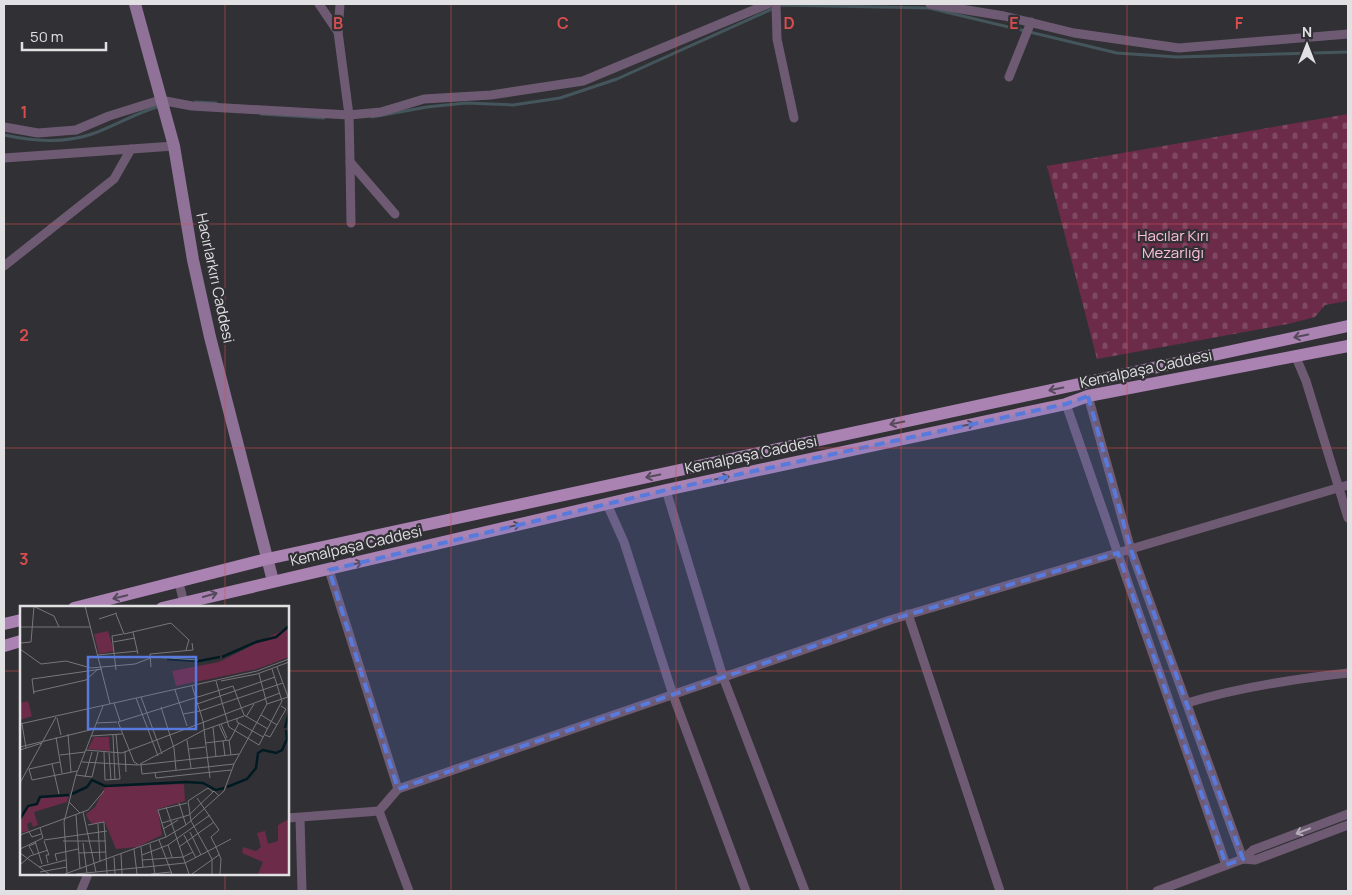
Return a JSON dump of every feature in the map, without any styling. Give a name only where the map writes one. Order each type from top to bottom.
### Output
[{"type":"main road","name":"Kemalpaşa Caddesi","points":[[179,583],[267,559],[1348,326]]},
{"type":"main road","name":"Kemalpaşa Caddesi","points":[[184,605],[273,581],[329,570],[666,490],[1066,404],[1088,396],[1348,346]]},
{"type":"main road","points":[[82,606],[179,583]]},
{"type":"main road","points":[[165,586],[167,606]]},
{"type":"main road","points":[[4,624],[20,620]]},
{"type":"main road","points":[[4,646],[20,641]]},
{"type":"street","name":"Hacırlarkırı Caddesi","points":[[135,4],[174,146],[193,260],[273,581]]},
{"type":"street","points":[[319,4],[338,32]]},
{"type":"street","points":[[340,4],[338,32],[349,114],[351,223]]},
{"type":"street","points":[[4,126],[38,133],[76,130],[109,116],[160,100],[211,107],[349,114],[381,112],[424,99],[491,94],[583,81],[768,4]]},
{"type":"street","points":[[776,4],[777,39],[794,118]]},
{"type":"street","points":[[930,4],[1004,16],[1030,25],[1074,33],[1179,48],[1348,34]]},
{"type":"street","points":[[1009,77],[1026,40],[1030,25]]},
{"type":"street","points":[[4,158],[174,146]]},
{"type":"street","points":[[4,266],[114,179],[132,149]]},
{"type":"street","points":[[350,162],[395,214]]},
{"type":"street","points":[[1295,355],[1306,381],[1348,518]]},
{"type":"street","points":[[1088,396],[1131,550],[1243,859]]},
{"type":"street","points":[[1066,404],[1226,865]]},
{"type":"street","points":[[289,818],[379,811],[398,789],[908,614],[1131,550],[1348,484]]},
{"type":"street","points":[[666,490],[723,677],[805,891]]},
{"type":"street","points":[[607,504],[624,542],[673,695],[746,891]]},
{"type":"street","points":[[329,570],[398,789]]},
{"type":"street","points":[[179,583],[184,605]]},
{"type":"street","points":[[908,614],[1000,891]]},
{"type":"street","points":[[1187,704],[1226,692],[1279,681],[1348,673]]},
{"type":"street","points":[[379,811],[409,891]]},
{"type":"street","points":[[1157,891],[1243,859],[1253,850],[1348,814]]},
{"type":"street","points":[[300,818],[302,891]]},
{"type":"street","points":[[1243,859],[1255,860],[1348,825]]},
{"type":"street","points":[[81,891],[88,875]]},
{"type":"highlighted area","points":[[1088,396],[1131,550],[1243,859],[1226,865],[1118,553],[890,620],[398,789],[329,570],[666,490],[1066,404]]},
{"type":"green space","name":"Hacılar Kırı Mezarlığı","points":[[1348,114],[1348,301],[1325,305],[1315,317],[1288,324],[1097,359],[1047,166]]},
{"type":"waterway","points":[[372,117],[427,107],[466,103],[513,105],[560,98],[617,79],[781,5],[929,8],[1117,53],[1177,57],[1348,52]]},
{"type":"waterway","points":[[195,102],[216,103]]},
{"type":"waterway","points":[[4,135],[37,140],[81,137],[157,107]]},
{"type":"waterway","points":[[261,114],[324,118]]}]
